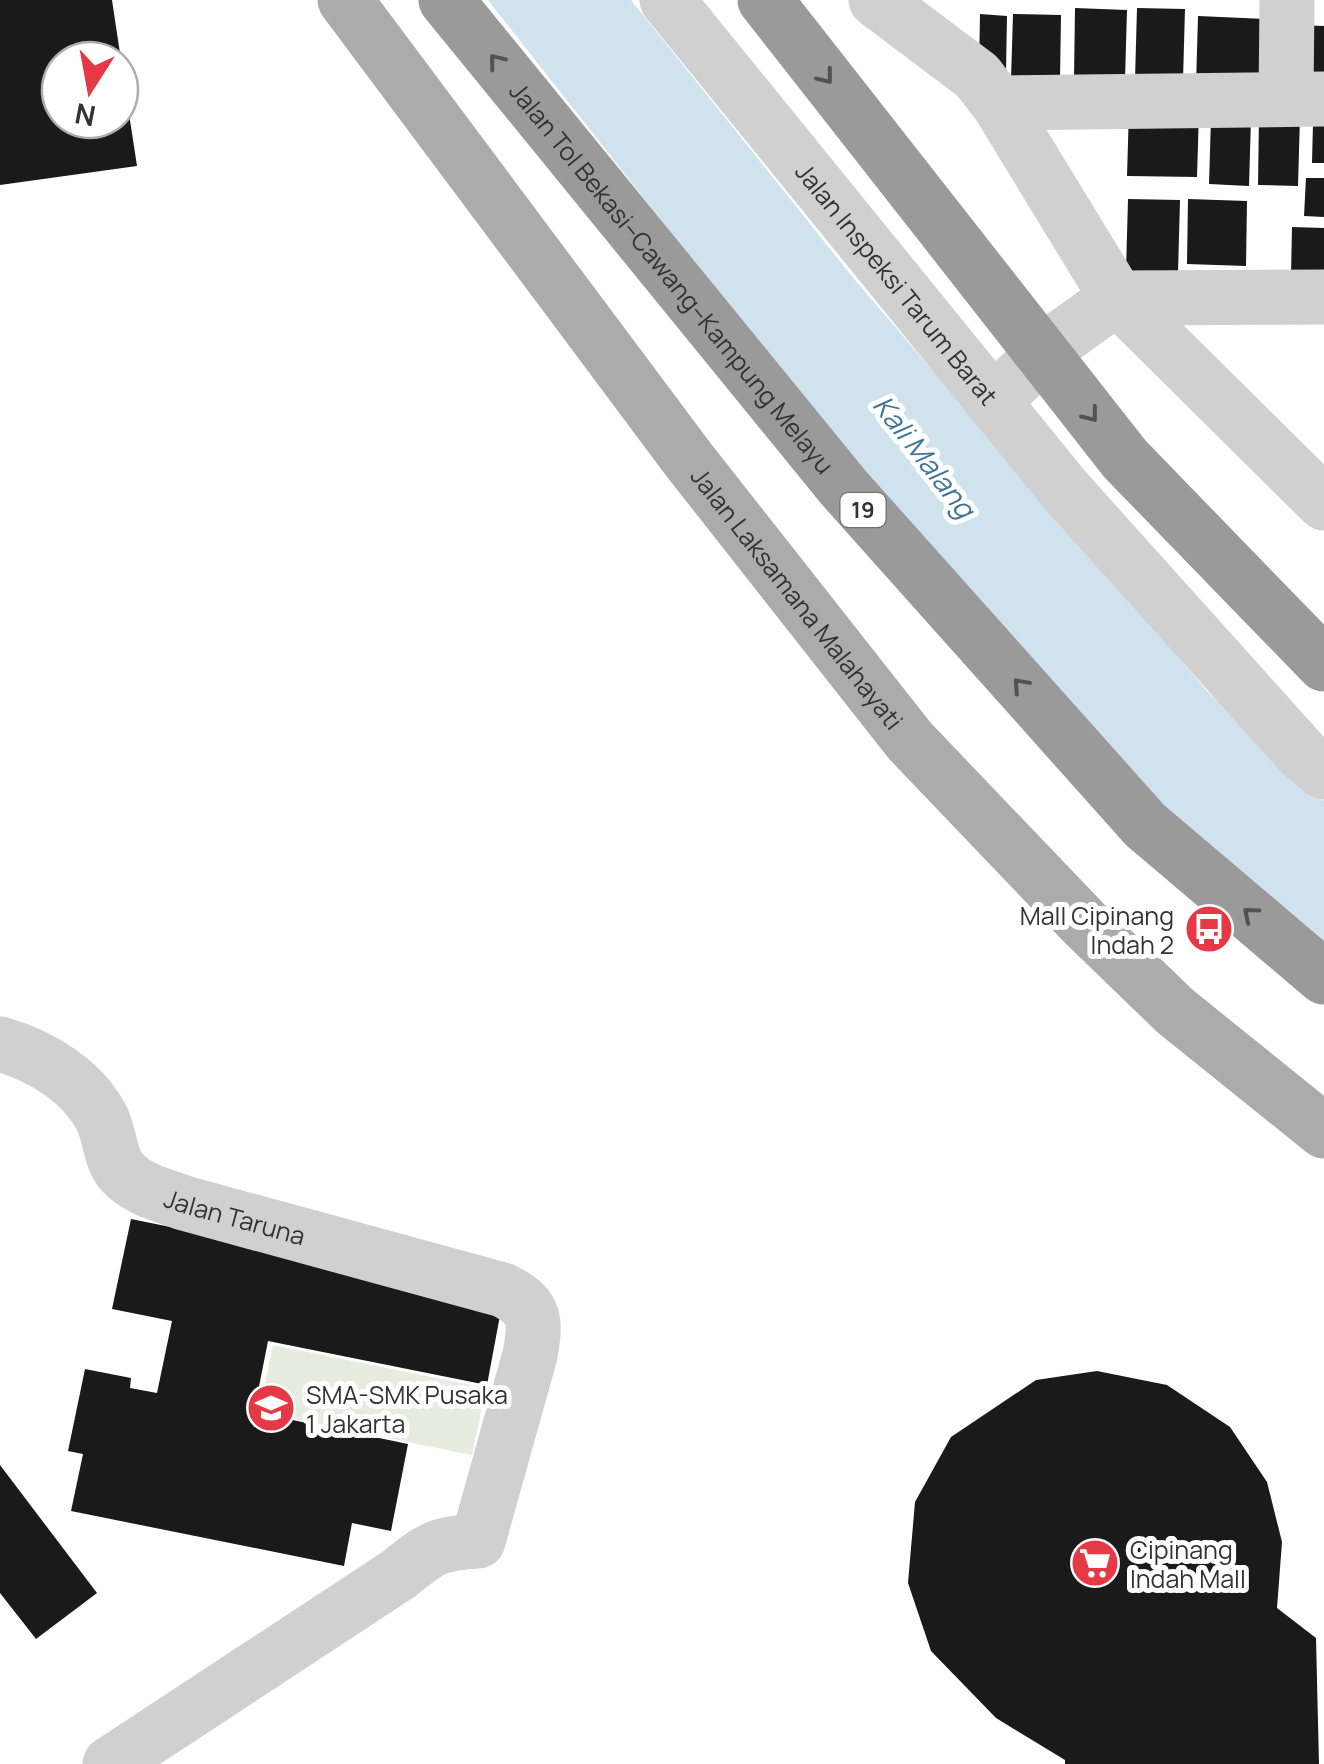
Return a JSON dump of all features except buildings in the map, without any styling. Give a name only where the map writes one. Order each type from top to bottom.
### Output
[{"type":"highway","name":"Jalan Tol Bekasi–Cawang–Kampung Melayu","points":[[446,0],[844,488],[1132,810],[1324,977]]},
{"type":"highway","points":[[766,0],[1125,459],[1324,664]]},
{"type":"main road","name":"Jalan Laksamana Malahayati","points":[[345,0],[688,458],[910,741],[1174,1011],[1324,1132]]},
{"type":"street","name":"Jalan Inspeksi Tarum Barat","points":[[667,0],[993,402],[1054,343],[1117,298]]},
{"type":"street","points":[[876,0],[978,76],[1117,298],[1324,503]]},
{"type":"street","points":[[998,103],[1305,99],[1287,0]]},
{"type":"street","points":[[1117,298],[1324,297]]},
{"type":"street","points":[[993,402],[1118,549],[1303,755],[1324,772]]},
{"type":"street","name":"Jalan Taruna","points":[[0,1044],[34,1054],[83,1091],[102,1120],[118,1169],[136,1185],[184,1203],[504,1290],[529,1308],[535,1328],[478,1541],[445,1543],[426,1553],[110,1764]]},
{"type":"shaded area","points":[[273,1345],[486,1388],[472,1455],[259,1412]]},
{"type":"water","name":"Kali Malang","points":[[488,0],[631,0],[855,280],[1208,692],[1324,801],[1324,957],[1126,776],[823,426]]},
{"type":"place","name":"Mall Cipinang Indah 2","points":[[1209,929]]},
{"type":"place","name":"SMA-SMK Pusaka 1 Jakarta","points":[[271,1408]]},
{"type":"place","name":"Cipinang Indah Mall","points":[[1095,1563]]}]
